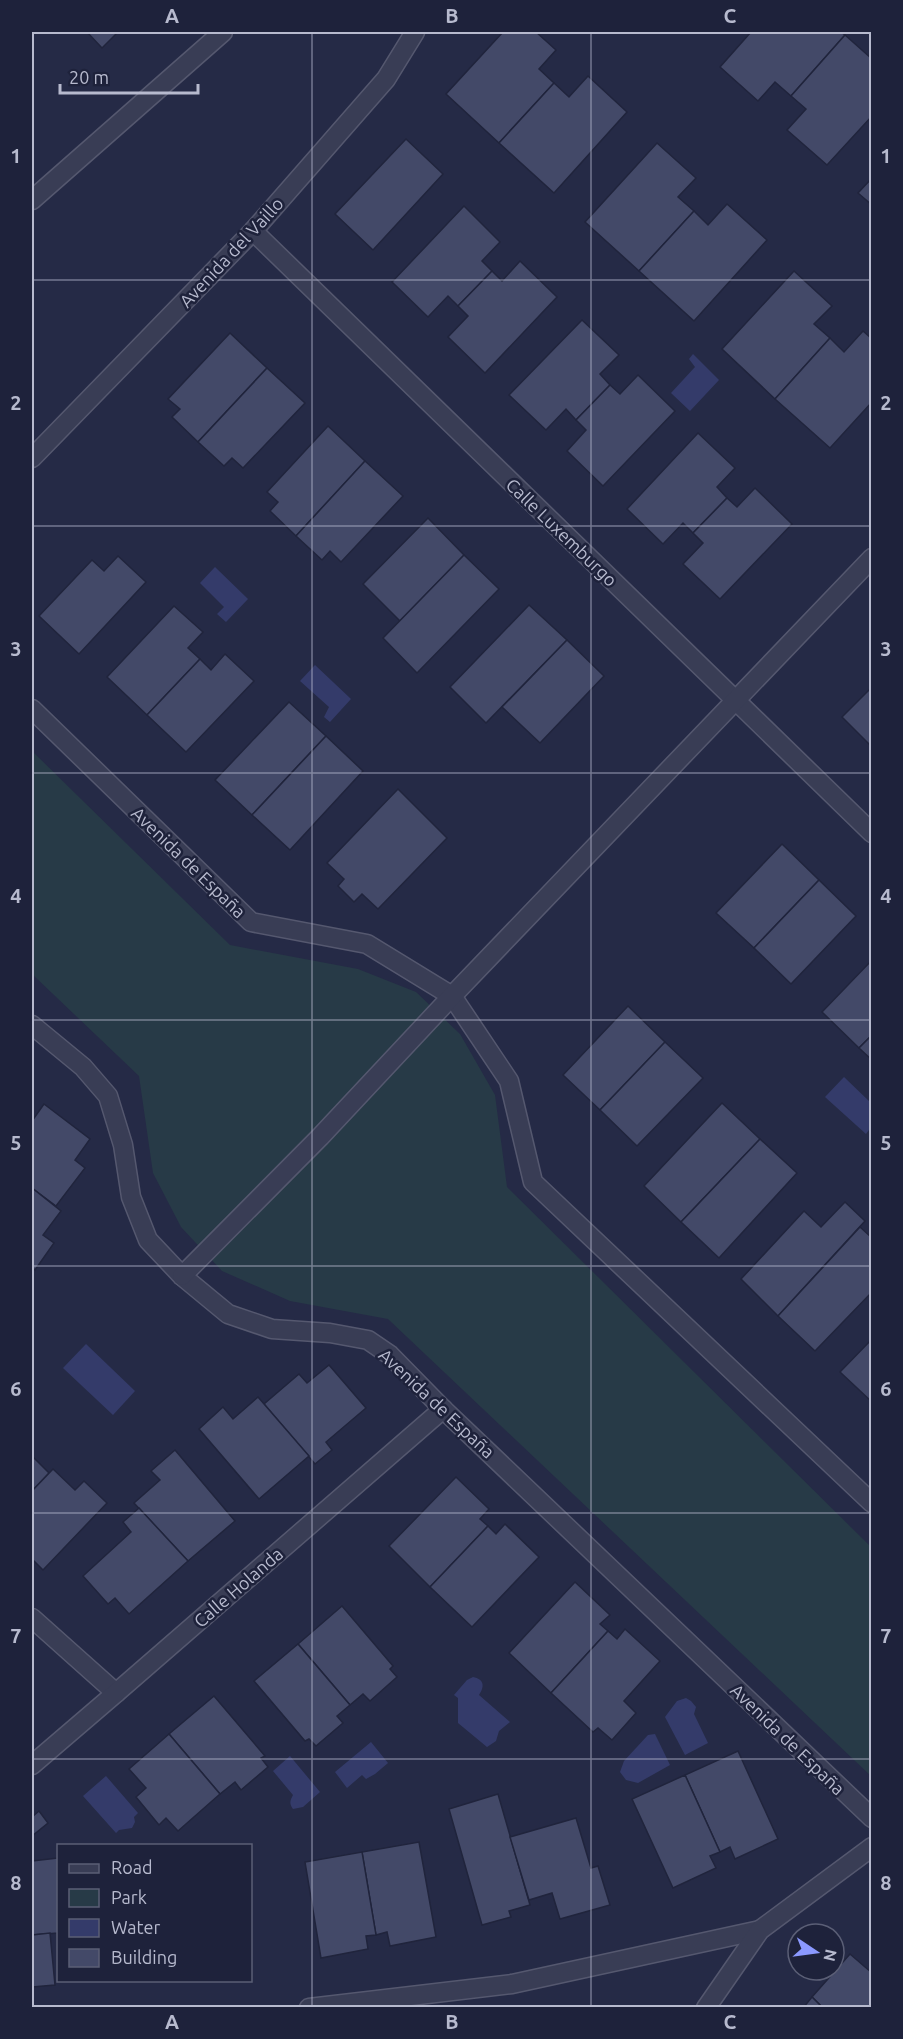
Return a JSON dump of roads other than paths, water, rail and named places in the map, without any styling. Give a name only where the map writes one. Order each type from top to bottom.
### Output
[{"type":"street","points":[[32,200],[223,32]]},
{"type":"street","name":"Avenida del Vaillo","points":[[32,458],[254,231],[386,79],[415,32]]},
{"type":"street","name":"Calle Luxemburgo","points":[[254,231],[872,833]]},
{"type":"street","points":[[182,1276],[321,1137],[872,558]]},
{"type":"street","name":"Avenida de España","points":[[32,709],[251,922],[367,944],[453,996],[509,1081],[533,1182],[872,1503]]},
{"type":"street","name":"Avenida de España","points":[[33,1030],[82,1067],[108,1096],[123,1144],[131,1197],[148,1240],[182,1276],[228,1314],[272,1329],[330,1333],[368,1340],[390,1355],[443,1409],[872,1818]]},
{"type":"street","name":"Calle Holanda","points":[[32,1765],[443,1409]]},
{"type":"street","points":[[32,1618],[116,1694]]},
{"type":"street","points":[[706,2007],[760,1930],[872,1846]]},
{"type":"street","points":[[309,2007],[512,1984],[760,1930]]},
{"type":"water","points":[[693,354],[719,380],[690,411],[671,393],[695,367],[689,359]]},
{"type":"water","points":[[215,567],[248,599],[226,622],[217,614],[224,607],[200,583]]},
{"type":"water","points":[[315,665],[351,699],[330,722],[324,717],[329,707],[300,681]]},
{"type":"water","points":[[844,1077],[871,1103],[871,1127],[866,1134],[825,1097]]},
{"type":"water","points":[[86,1344],[135,1391],[113,1415],[63,1368]]},
{"type":"water","points":[[473,1677],[482,1683],[479,1695],[510,1722],[499,1731],[496,1741],[487,1747],[458,1723],[458,1698],[454,1695],[467,1680]]},
{"type":"water","points":[[686,1698],[696,1707],[694,1714],[708,1743],[685,1755],[665,1717],[677,1701]]},
{"type":"water","points":[[655,1734],[670,1765],[638,1783],[626,1780],[620,1772],[624,1761],[648,1735]]},
{"type":"water","points":[[371,1742],[388,1763],[366,1779],[362,1775],[347,1788],[335,1772]]},
{"type":"water","points":[[290,1756],[320,1792],[303,1807],[293,1809],[290,1802],[293,1795],[273,1771]]},
{"type":"water","points":[[106,1776],[138,1813],[134,1817],[135,1822],[132,1828],[119,1830],[116,1833],[83,1796]]}]
